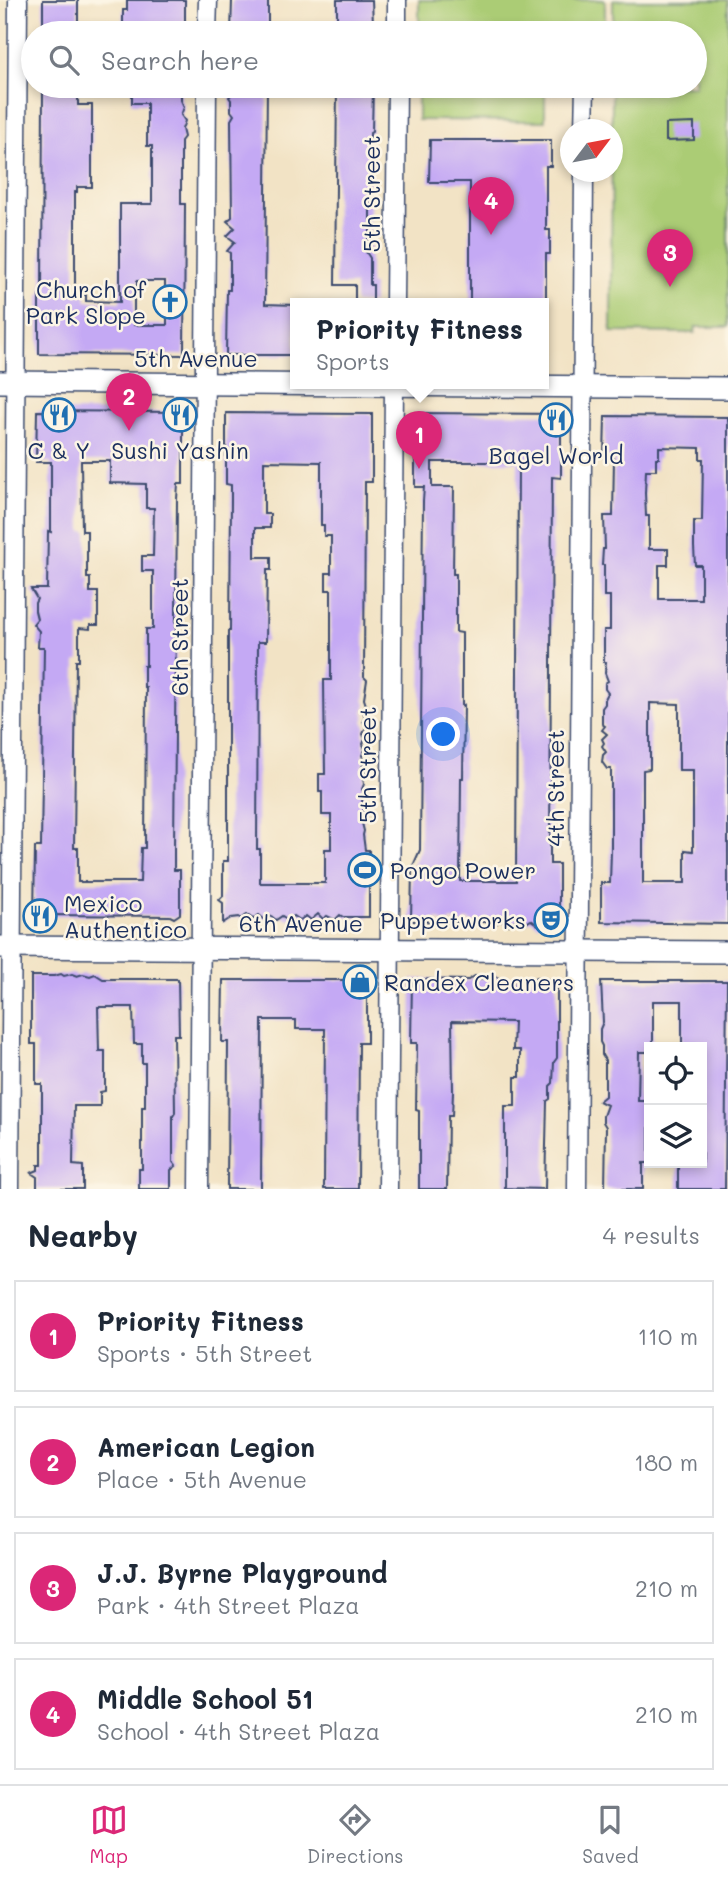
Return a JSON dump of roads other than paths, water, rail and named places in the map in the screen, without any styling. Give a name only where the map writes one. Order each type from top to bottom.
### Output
[{"type":"street","points":[[10,1189],[6,947],[8,382],[18,0]]},
{"type":"street","points":[[207,21],[208,0]]},
{"type":"street","points":[[397,0],[397,21]]},
{"type":"street","name":"6th Street","points":[[199,1189],[207,98]]},
{"type":"street","name":"5th Street","points":[[395,298],[397,98]]},
{"type":"street","points":[[584,119],[585,98]]},
{"type":"street","name":"4th Street","points":[[577,1189],[584,182]]},
{"type":"street","name":"5th Avenue","points":[[8,382],[290,384]]},
{"type":"street","name":"5th Avenue","points":[[549,386],[728,388]]},
{"type":"street","name":"5th Street","points":[[388,1189],[394,389]]},
{"type":"street","name":"6th Avenue","points":[[6,947],[728,952]]},
{"type":"place","name":"Middle School 51","points":[[491,235]]},
{"type":"place","name":"J.J. Byrne Playground","points":[[670,287]]},
{"type":"place","name":"Church of Park Slope","points":[[170,302]]},
{"type":"place","name":"C & Y","points":[[59,415]]},
{"type":"place","name":"Sushi Yashin","points":[[180,415]]},
{"type":"place","name":"Bagel World","points":[[556,420]]},
{"type":"place","name":"American Legion","points":[[129,431]]},
{"type":"place","name":"Priority Fitness","points":[[419,469]]},
{"type":"place","name":"Pongo Power","points":[[365,870]]},
{"type":"place","name":"Mexico Authentico","points":[[40,916]]},
{"type":"place","name":"Puppetworks","points":[[551,920]]},
{"type":"place","name":"Randex Cleaners","points":[[360,982]]}]
